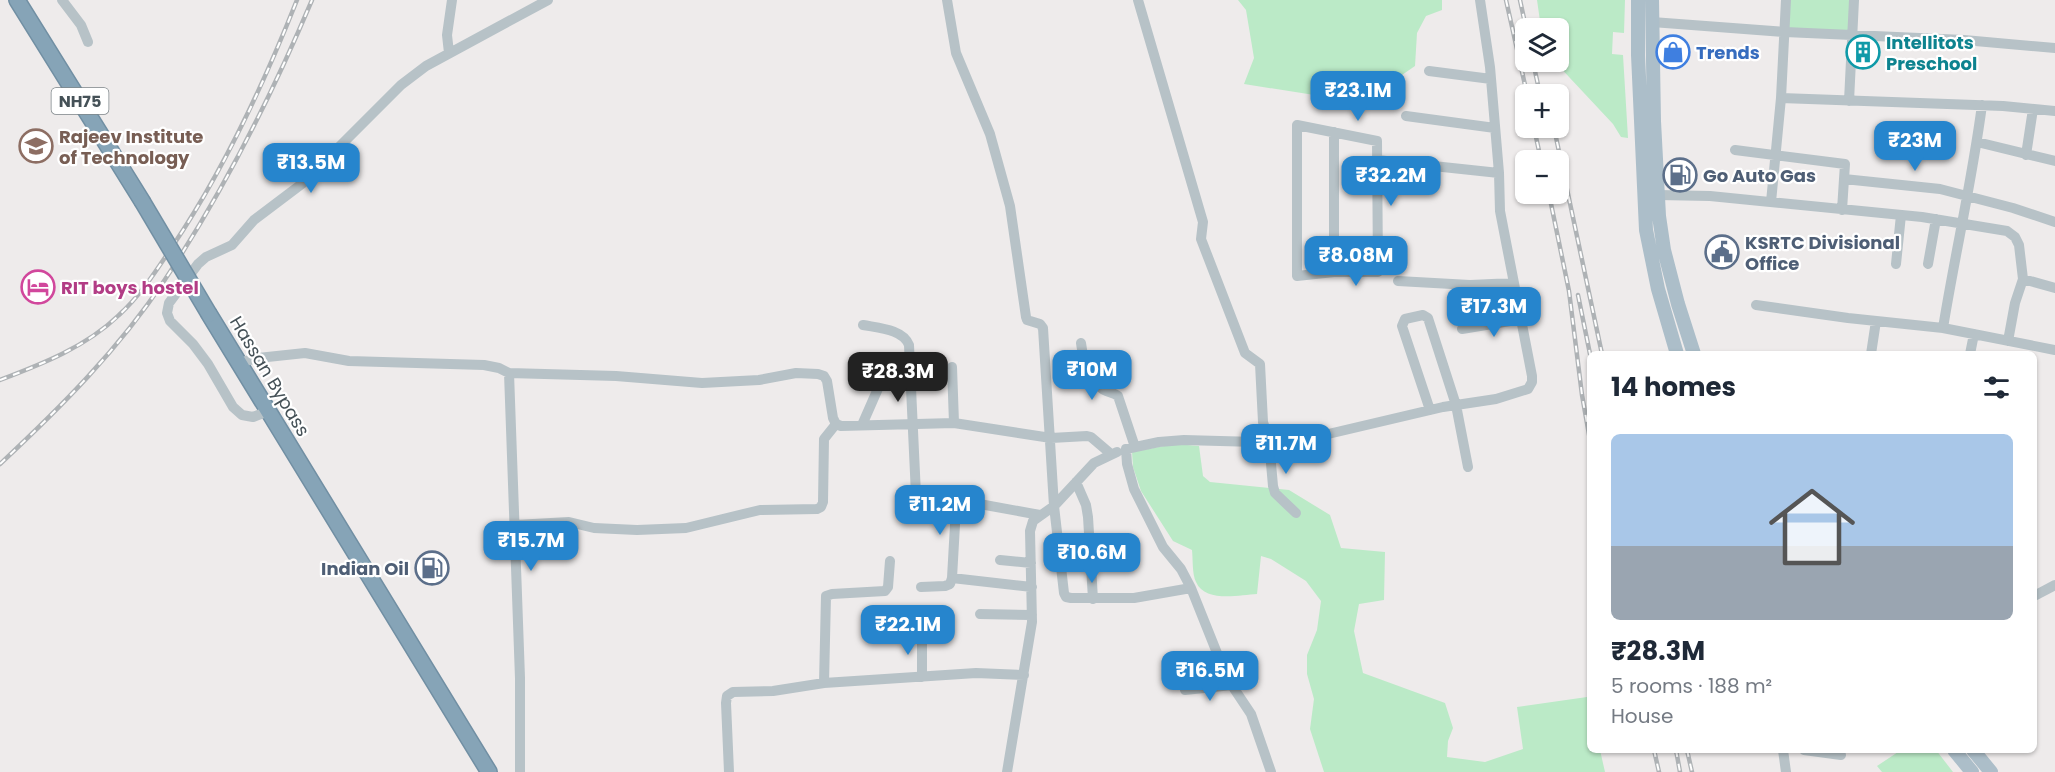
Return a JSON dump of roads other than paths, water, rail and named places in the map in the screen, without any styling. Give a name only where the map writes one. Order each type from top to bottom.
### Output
[{"type":"highway","name":"Hassan Bypass","points":[[17,0],[489,772]]},
{"type":"main road","points":[[1638,0],[1645,22],[1664,250],[1693,351]]},
{"type":"main road","points":[[1652,0],[1645,22],[1639,77],[1646,230],[1663,307],[1676,351]]},
{"type":"main road","points":[[1663,307],[1678,304]]},
{"type":"main road","points":[[1956,753],[1972,772]]},
{"type":"main road","points":[[1975,753],[1991,772]]},
{"type":"street","points":[[62,0],[81,26],[87,42]]},
{"type":"street","points":[[449,52],[447,35],[452,0]]},
{"type":"street","points":[[268,411],[253,417],[242,415],[233,407],[208,364],[193,344],[170,321],[167,313],[169,303],[198,264],[206,257],[232,245],[254,220],[303,183],[401,85],[449,52],[548,0]]},
{"type":"street","points":[[947,0],[956,53],[990,134],[1010,207],[1026,317],[1030,322],[1040,324],[1043,328],[1054,506],[1064,593],[1066,597],[1071,598],[1134,598],[1191,588]]},
{"type":"street","points":[[1138,0],[1203,222],[1201,239],[1245,353],[1260,364],[1263,422],[1269,441],[1275,493],[1296,513]]},
{"type":"street","points":[[1007,772],[1032,615],[1030,531],[1033,521],[1054,506],[1094,463],[1112,454],[1159,442],[1307,439],[1430,410],[1497,399],[1528,389],[1532,376],[1500,211],[1496,128],[1479,0]]},
{"type":"street","points":[[1771,202],[1781,98],[1786,0]]},
{"type":"street","points":[[1849,101],[1854,0]]},
{"type":"street","points":[[1645,22],[1785,32],[1964,40],[2055,48]]},
{"type":"street","points":[[1430,71],[1491,79]]},
{"type":"street","points":[[1781,98],[1982,105],[2055,111]]},
{"type":"street","points":[[1943,328],[1955,250],[1968,196],[1982,105]]},
{"type":"street","points":[[2026,155],[2033,109]]},
{"type":"street","points":[[1406,116],[1496,128]]},
{"type":"street","points":[[1298,125],[1377,141],[1377,160],[1378,272],[1335,272],[1297,276],[1298,125]]},
{"type":"street","points":[[1334,132],[1335,272]]},
{"type":"street","points":[[1977,142],[2055,161]]},
{"type":"street","points":[[1735,150],[1845,164],[1842,210]]},
{"type":"street","points":[[1377,160],[1499,173]]},
{"type":"street","points":[[1844,179],[1940,189],[2055,222]]},
{"type":"street","points":[[1658,195],[1710,196],[1901,215],[2007,231],[2015,237],[2019,245],[2023,279],[2015,303],[2008,341]]},
{"type":"street","points":[[1896,264],[1901,215]]},
{"type":"street","points":[[1928,264],[1936,219]]},
{"type":"street","points":[[2023,279],[2055,288]]},
{"type":"street","points":[[1398,281],[1470,285],[1514,283]]},
{"type":"street","points":[[1756,305],[1943,328],[2055,350]]},
{"type":"street","points":[[1430,410],[1402,326],[1405,319],[1423,315],[1428,318],[1456,405],[1468,467]]},
{"type":"street","points":[[1462,329],[1522,319]]},
{"type":"street","points":[[1871,351],[1876,321]]},
{"type":"street","points":[[863,325],[901,334],[909,345],[916,495]]},
{"type":"street","points":[[1971,351],[1974,334]]},
{"type":"street","points":[[1082,344],[1083,356],[1096,367],[1101,390],[1116,393],[1118,396],[1131,448],[1127,464],[1134,489],[1163,547],[1181,569],[1191,588],[1232,685],[1251,714],[1270,772]]},
{"type":"street","points":[[238,363],[258,358],[305,353],[350,361],[484,365],[499,368],[509,374],[616,376],[702,383],[759,380],[796,373],[818,374],[824,376],[827,381],[833,418],[836,424],[841,426],[954,423],[1050,438],[1091,437],[1112,454]]},
{"type":"street","points":[[952,367],[954,423]]},
{"type":"street","points":[[509,374],[520,678],[520,772]]},
{"type":"street","points":[[862,425],[880,384],[884,382],[910,383]]},
{"type":"street","points":[[514,525],[569,522],[594,528],[637,530],[686,528],[760,510],[817,509],[823,502],[824,439],[836,424]]},
{"type":"street","points":[[1077,482],[1088,518],[1093,598]]},
{"type":"street","points":[[921,587],[950,584],[958,502],[1040,515]]},
{"type":"street","points":[[1000,560],[1031,563]]},
{"type":"street","points":[[824,683],[826,596],[885,591],[888,587],[890,561]]},
{"type":"street","points":[[952,578],[1032,586]]},
{"type":"street","points":[[2037,595],[2055,585]]},
{"type":"street","points":[[980,614],[1032,615]]},
{"type":"street","points":[[922,636],[922,677]]},
{"type":"street","points":[[729,772],[726,703],[727,696],[733,692],[773,691],[824,683],[976,673],[1024,675]]},
{"type":"street","points":[[1185,690],[1232,685]]},
{"type":"street","points":[[1783,753],[1785,772]]},
{"type":"street","points":[[1827,753],[1841,755]]},
{"type":"railway","points":[[0,380],[47,361],[78,345],[119,315],[141,291],[209,188],[256,96],[297,0]]},
{"type":"railway","points":[[0,464],[108,354],[164,281],[226,179],[280,73],[312,0]]},
{"type":"railway","points":[[1506,0],[1525,84]]},
{"type":"railway","points":[[1520,0],[1524,18]]},
{"type":"railway","points":[[1535,72],[1538,84]]},
{"type":"railway","points":[[1536,138],[1539,150]]},
{"type":"railway","points":[[1556,138],[1601,351]]},
{"type":"railway","points":[[1551,204],[1569,291],[1587,423]]},
{"type":"railway","points":[[1578,295],[1589,351]]},
{"type":"railway","points":[[1655,753],[1659,772]]},
{"type":"railway","points":[[1677,753],[1680,772]]},
{"type":"railway","points":[[1688,753],[1692,772]]},
{"type":"place","name":"Trends","points":[[1673,52]]},
{"type":"place","name":"Intellitots Preschool","points":[[1863,52]]},
{"type":"place","name":"Rajeev Institute of Technology","points":[[36,146]]},
{"type":"place","name":"Go Auto Gas","points":[[1680,175]]},
{"type":"place","name":"KSRTC Divisional Office","points":[[1722,252]]},
{"type":"place","name":"RIT boys hostel","points":[[38,287]]},
{"type":"place","name":"Indian Oil","points":[[432,568]]}]
